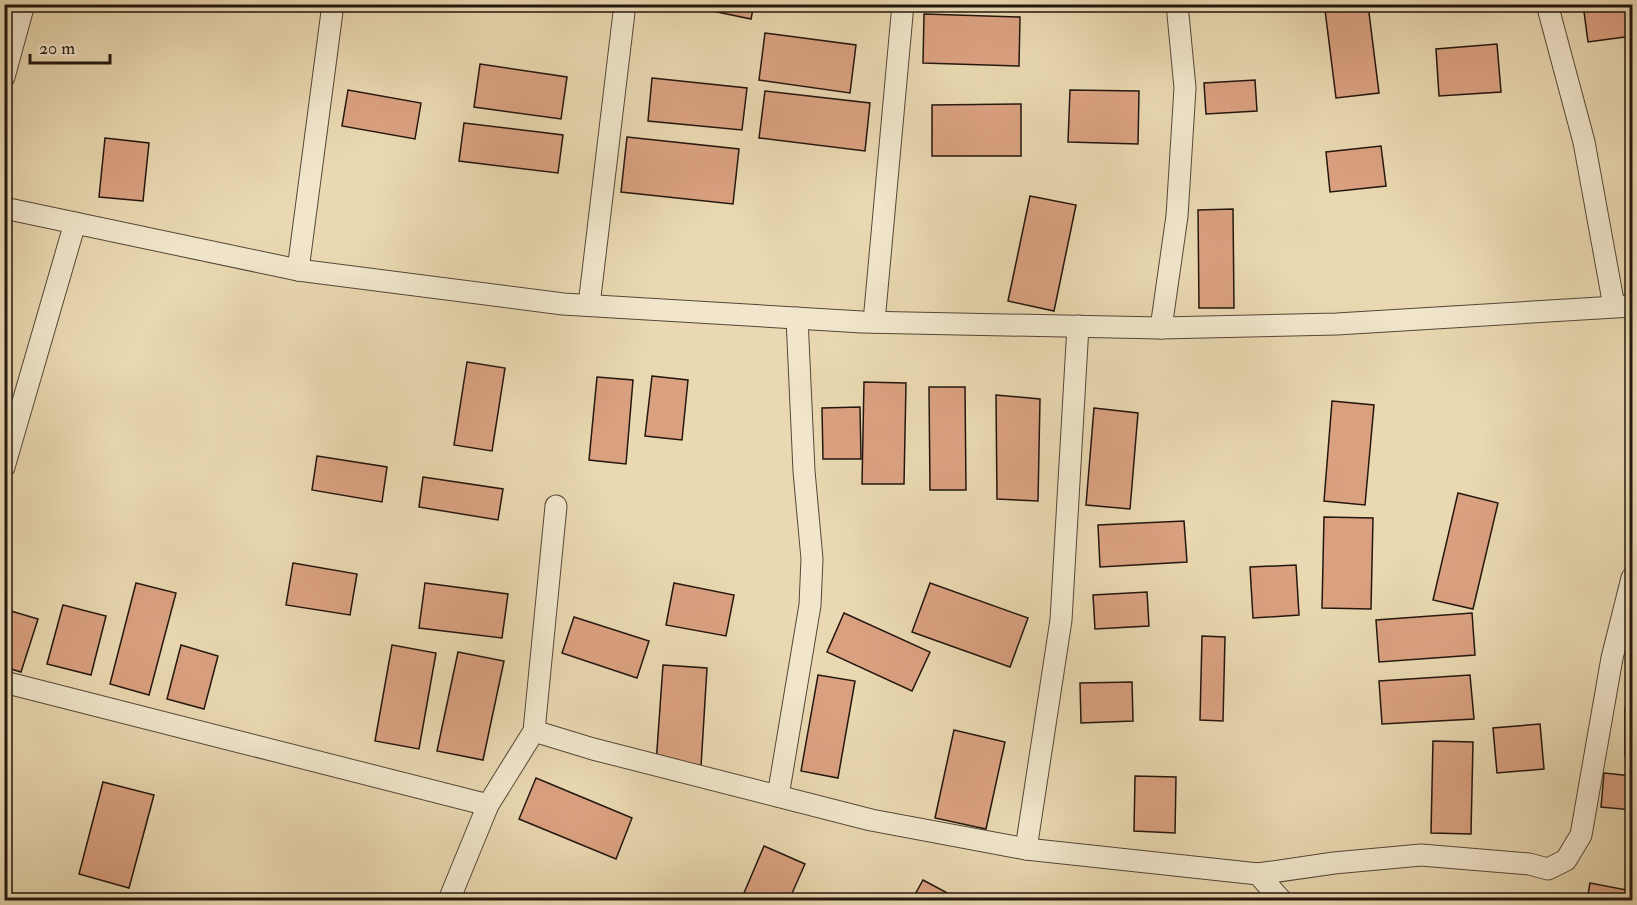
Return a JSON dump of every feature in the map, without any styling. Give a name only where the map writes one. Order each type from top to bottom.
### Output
[{"type":"street","points":[[4,77],[24,4]]},
{"type":"street","points":[[298,270],[333,4]]},
{"type":"street","points":[[589,305],[625,4]]},
{"type":"street","points":[[874,322],[903,4]]},
{"type":"street","points":[[1161,328],[1177,216],[1185,88],[1177,4]]},
{"type":"street","points":[[4,208],[298,270],[589,305],[797,318],[874,322],[1161,328],[1337,324],[1623,306],[1584,142],[1547,4]]},
{"type":"street","points":[[4,467],[75,223]]},
{"type":"street","points":[[778,796],[810,605],[812,559],[804,471],[797,318]]},
{"type":"street","points":[[1026,849],[1061,620],[1078,326]]},
{"type":"street","points":[[449,900],[488,805],[534,731],[556,506]]},
{"type":"street","points":[[534,731],[871,820],[1026,849],[1258,874],[1334,863],[1421,855],[1529,864],[1548,869],[1566,861],[1581,835],[1612,658],[1632,578]]},
{"type":"street","points":[[4,682],[488,805]]},
{"type":"street","points":[[1258,874],[1281,900]]},
{"type":"building","points":[[679,4],[754,4],[751,19]]},
{"type":"building","points":[[1583,4],[1632,4],[1632,36],[1588,42]]},
{"type":"building","points":[[1368,5],[1379,93],[1336,98],[1325,10]]},
{"type":"building","points":[[924,14],[1020,17],[1019,66],[923,63]]},
{"type":"building","points":[[765,33],[856,45],[850,93],[759,80]]},
{"type":"building","points":[[1497,44],[1501,92],[1439,96],[1436,49]]},
{"type":"building","points":[[480,64],[567,77],[561,119],[474,107]]},
{"type":"building","points":[[652,78],[747,88],[742,130],[648,121]]},
{"type":"building","points":[[1255,80],[1257,111],[1206,114],[1204,83]]},
{"type":"building","points":[[348,90],[421,103],[415,139],[342,126]]},
{"type":"building","points":[[1070,90],[1139,91],[1138,144],[1068,142]]},
{"type":"building","points":[[765,91],[870,103],[865,151],[759,138]]},
{"type":"building","points":[[1021,104],[1021,156],[932,156],[932,105]]},
{"type":"building","points":[[464,123],[563,135],[558,173],[459,161]]},
{"type":"building","points":[[627,137],[739,149],[733,204],[621,192]]},
{"type":"building","points":[[105,138],[149,143],[143,201],[99,197]]},
{"type":"building","points":[[1381,146],[1386,186],[1330,192],[1326,152]]},
{"type":"building","points":[[1030,196],[1076,205],[1054,311],[1008,301]]},
{"type":"building","points":[[1233,209],[1234,308],[1199,308],[1198,210]]},
{"type":"building","points":[[467,362],[505,368],[492,451],[454,445]]},
{"type":"building","points":[[652,376],[688,380],[682,440],[645,436]]},
{"type":"building","points":[[597,377],[633,380],[626,464],[589,460]]},
{"type":"building","points":[[864,382],[906,383],[904,484],[862,484]]},
{"type":"building","points":[[929,387],[965,387],[966,490],[930,490]]},
{"type":"building","points":[[996,395],[1040,399],[1038,501],[997,499]]},
{"type":"building","points":[[1332,401],[1374,405],[1365,505],[1324,501]]},
{"type":"building","points":[[860,407],[861,459],[823,459],[822,408]]},
{"type":"building","points":[[1094,408],[1138,413],[1130,509],[1086,505]]},
{"type":"building","points":[[317,456],[387,467],[382,502],[312,490]]},
{"type":"building","points":[[423,477],[503,489],[498,520],[419,507]]},
{"type":"building","points":[[1458,493],[1498,503],[1473,609],[1433,600]]},
{"type":"building","points":[[1324,517],[1373,518],[1371,609],[1322,608]]},
{"type":"building","points":[[1184,521],[1187,562],[1100,567],[1098,525]]},
{"type":"building","points":[[293,563],[357,574],[350,615],[286,605]]},
{"type":"building","points":[[1296,565],[1299,615],[1253,618],[1250,567]]},
{"type":"building","points":[[136,583],[176,593],[149,695],[110,684]]},
{"type":"building","points":[[425,583],[508,594],[502,638],[419,628]]},
{"type":"building","points":[[674,583],[734,595],[726,636],[666,625]]},
{"type":"building","points":[[930,583],[1028,618],[1010,667],[912,632]]},
{"type":"building","points":[[1147,592],[1149,626],[1095,629],[1093,595]]},
{"type":"building","points":[[63,605],[106,616],[91,675],[47,664]]},
{"type":"building","points":[[4,609],[38,619],[21,672],[4,667]]},
{"type":"building","points":[[844,613],[930,652],[912,691],[827,652]]},
{"type":"building","points":[[1472,613],[1475,655],[1379,662],[1376,620]]},
{"type":"building","points":[[574,617],[649,641],[637,678],[562,653]]},
{"type":"building","points":[[1202,636],[1225,637],[1223,721],[1200,720]]},
{"type":"building","points":[[181,645],[218,656],[204,709],[167,699]]},
{"type":"building","points":[[392,645],[436,653],[419,749],[375,741]]},
{"type":"building","points":[[458,652],[504,661],[483,760],[437,751]]},
{"type":"building","points":[[1631,653],[1632,696],[1630,696]]},
{"type":"building","points":[[663,665],[707,668],[701,767],[656,764]]},
{"type":"building","points":[[818,675],[855,681],[838,778],[801,771]]},
{"type":"building","points":[[1470,675],[1474,719],[1382,724],[1379,681]]},
{"type":"building","points":[[1132,682],[1133,721],[1081,723],[1080,683]]},
{"type":"building","points":[[1625,708],[1632,708],[1632,756],[1625,756]]},
{"type":"building","points":[[1540,724],[1544,769],[1497,773],[1493,728]]},
{"type":"building","points":[[954,730],[1005,742],[986,829],[935,818]]},
{"type":"building","points":[[1433,741],[1473,742],[1471,834],[1431,833]]},
{"type":"building","points":[[1604,773],[1632,776],[1632,810],[1601,807]]},
{"type":"building","points":[[1135,776],[1176,777],[1175,833],[1134,831]]},
{"type":"building","points":[[536,778],[632,818],[616,859],[519,819]]},
{"type":"building","points":[[103,782],[154,795],[129,888],[79,874]]},
{"type":"building","points":[[764,846],[805,864],[789,900],[741,900]]},
{"type":"building","points":[[923,880],[953,896],[951,900],[913,898]]},
{"type":"building","points":[[1590,883],[1632,891],[1632,900],[1587,900]]}]
